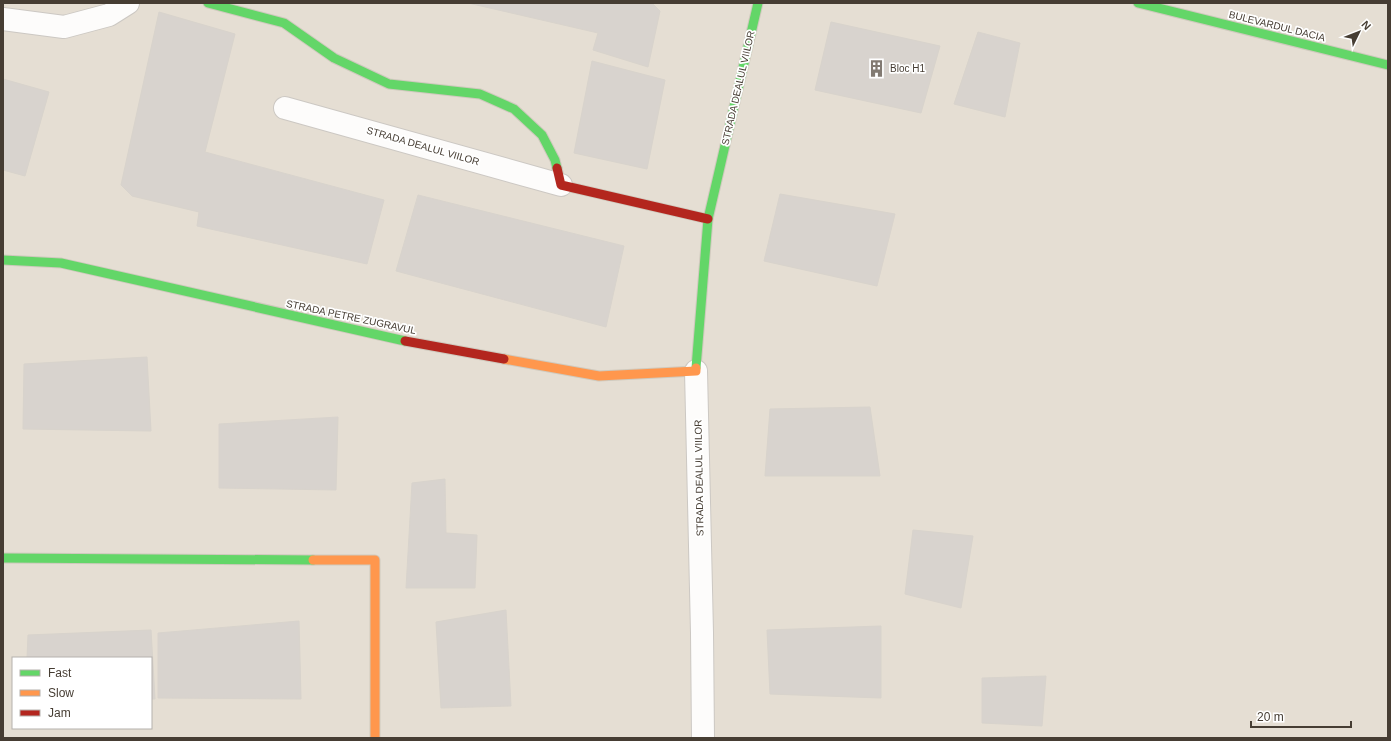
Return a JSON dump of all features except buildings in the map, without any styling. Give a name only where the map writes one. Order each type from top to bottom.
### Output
[{"type":"street","points":[[3,19],[64,27],[109,15],[128,3]]},
{"type":"street","points":[[208,3],[284,23],[334,58],[389,84],[480,94],[514,109],[542,135],[555,160],[561,185]]},
{"type":"street","name":"STRADA DEALUL VIILOR","points":[[703,738],[696,371],[708,219],[758,3]]},
{"type":"street","name":"BULEVARDUL DACIA","points":[[1138,3],[1388,65]]},
{"type":"street","name":"STRADA DEALUL VIILOR","points":[[285,108],[561,185],[708,219]]},
{"type":"street","name":"STRADA PETRE ZUGRAVUL","points":[[3,260],[61,264],[396,339],[599,376],[696,371]]},
{"type":"street","points":[[3,558],[375,560],[375,738]]},
{"type":"shaded area","points":[[3,3],[1388,3],[1388,738],[3,738]]},
{"type":"traffic: fast","points":[[208,3],[284,23],[334,58],[389,84],[480,94],[514,109],[542,135],[555,160],[557,168]]},
{"type":"traffic: fast","points":[[696,368],[708,219],[758,3]]},
{"type":"traffic: fast","points":[[1138,3],[1388,65]]},
{"type":"traffic: fast","points":[[3,260],[61,263],[405,341]]},
{"type":"traffic: fast","points":[[3,558],[313,560]]},
{"type":"traffic: slow","points":[[504,359],[599,376],[696,371],[696,368]]},
{"type":"traffic: slow","points":[[313,560],[375,560],[375,738]]},
{"type":"traffic: jam","points":[[557,168],[561,185],[708,219]]},
{"type":"traffic: jam","points":[[405,341],[504,359]]},
{"type":"place","name":"Bloc H1","points":[[877,68]]}]
